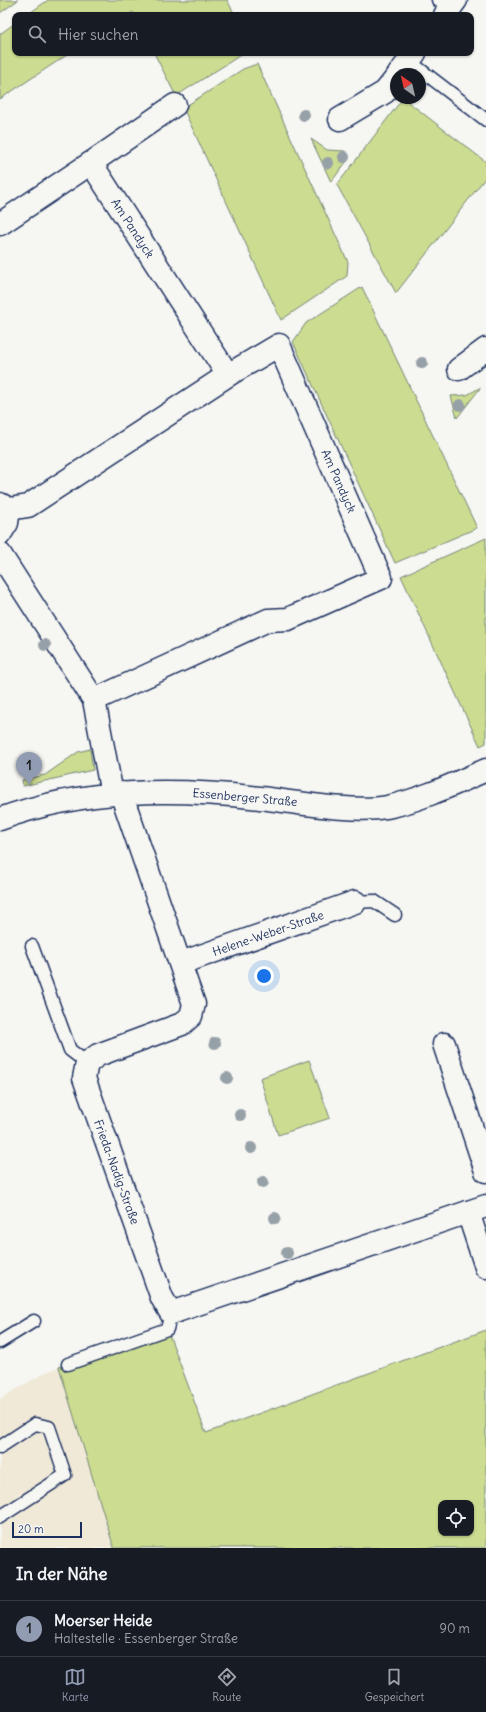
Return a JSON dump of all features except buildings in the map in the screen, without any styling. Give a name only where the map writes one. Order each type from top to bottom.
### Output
[{"type":"street","points":[[340,118],[385,92],[405,67]]},
{"type":"street","points":[[0,224],[175,105]]},
{"type":"street","name":"Am Pandyck","points":[[91,163],[228,374]]},
{"type":"street","name":"Am Pandyck","points":[[4,507],[28,506],[228,374],[279,345],[381,578],[288,619],[268,620],[94,700]]},
{"type":"street","points":[[460,368],[486,349]]},
{"type":"street","points":[[0,534],[8,523],[4,507]]},
{"type":"street","points":[[0,554],[94,700],[117,793],[181,963],[194,1004],[191,1016],[182,1024],[98,1054],[87,1063]]},
{"type":"street","name":"Essenberger Straße","points":[[0,819],[38,806],[76,798],[117,793],[166,791],[220,794],[362,809],[386,807],[409,801],[486,770]]},
{"type":"street","name":"Helene-Weber-Straße","points":[[181,963],[355,902]]},
{"type":"street","points":[[444,1044],[486,1171]]},
{"type":"street","name":"Frieda-Nadig-Straße","points":[[87,1063],[84,1078],[162,1298],[171,1313]]},
{"type":"street","points":[[171,1313],[477,1209],[486,1267]]},
{"type":"lane","points":[[405,67],[486,120]]},
{"type":"lane","points":[[355,902],[374,901],[395,915]]},
{"type":"lane","points":[[32,946],[70,1050],[87,1063]]},
{"type":"lane","points":[[68,1364],[167,1329],[171,1313]]},
{"type":"lane","points":[[0,1342],[34,1321]]},
{"type":"lane","points":[[0,1447],[35,1424],[49,1427],[66,1475],[0,1517]]},
{"type":"shaded area","points":[[59,1367],[114,1548],[0,1548],[0,1399],[44,1373]]},
{"type":"green space","points":[[0,0],[18,0],[0,13]]},
{"type":"green space","points":[[48,0],[227,0],[233,12],[133,12],[31,12]]},
{"type":"green space","points":[[12,25],[12,56],[65,56],[0,99],[0,34]]},
{"type":"green space","points":[[156,56],[239,56],[176,96]]},
{"type":"green space","points":[[257,64],[348,262],[347,276],[281,320],[183,108],[243,69]]},
{"type":"green space","points":[[398,104],[411,104],[486,162],[486,177],[396,293],[337,185]]},
{"type":"green space","points":[[311,139],[327,150],[345,151],[347,161],[331,182]]},
{"type":"green space","points":[[362,287],[477,528],[395,563],[293,342],[306,323]]},
{"type":"green space","points":[[481,387],[457,418],[451,396],[467,395]]},
{"type":"green space","points":[[486,538],[486,743],[480,746],[401,576]]},
{"type":"green space","points":[[90,749],[93,770],[23,786],[22,780],[45,775],[78,752]]},
{"type":"green space","points":[[309,1060],[330,1118],[278,1135],[260,1078]]},
{"type":"green space","points":[[167,1329],[206,1433],[486,1330],[486,1548],[114,1548],[59,1367]]},
{"type":"place","name":"Moerser Heide","points":[[29,785]]}]
